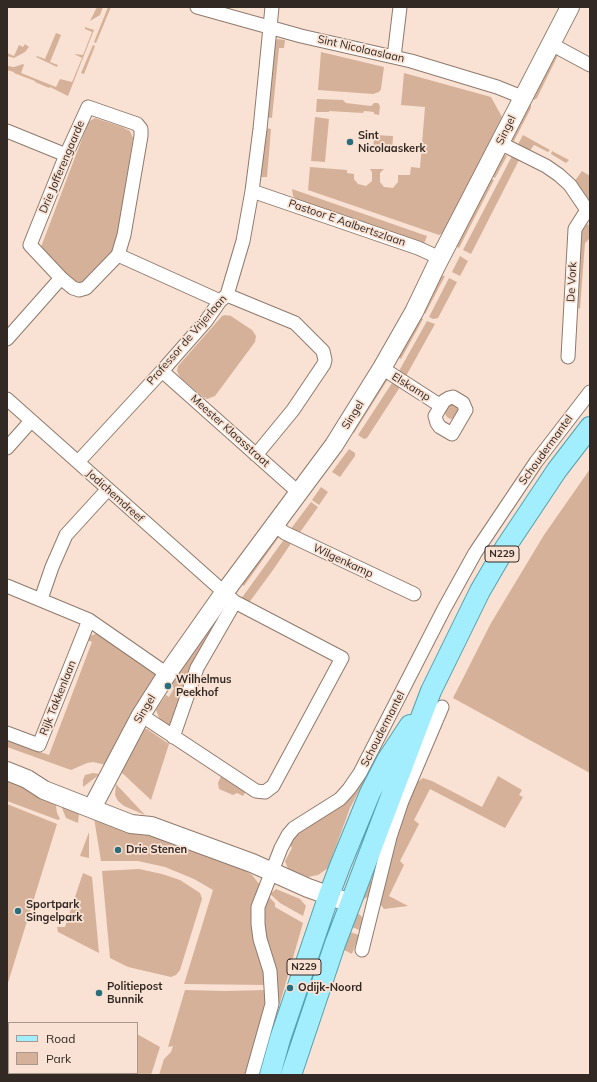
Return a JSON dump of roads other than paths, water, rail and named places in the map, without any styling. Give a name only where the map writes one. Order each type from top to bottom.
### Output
[{"type":"main road","name":"Schoudermantel","points":[[291,1075],[350,903],[437,699],[480,591],[505,548],[557,470],[590,427]]},
{"type":"main road","name":"Schoudermantel","points":[[270,1075],[280,1039],[328,895],[374,787],[387,760],[437,699]]},
{"type":"street","name":"Sint Nicolaaslaan","points":[[197,7],[301,36],[394,57],[497,87],[522,97]]},
{"type":"street","name":"Professor de Vrijerlaan","points":[[78,462],[162,371],[224,298],[243,241],[252,191],[260,129],[272,7]]},
{"type":"street","points":[[394,57],[400,7]]},
{"type":"street","name":"Singel","points":[[173,737],[197,668],[229,598],[274,525],[334,445],[382,368],[414,312],[522,97],[570,7]]},
{"type":"street","points":[[551,44],[590,65]]},
{"type":"street","name":"Drie Jofferengaarde","points":[[88,107],[137,124],[141,129],[142,136],[124,235],[118,255],[86,288],[79,290],[73,288],[61,278],[30,245],[66,155],[88,107]]},
{"type":"street","points":[[7,131],[66,155]]},
{"type":"street","name":"De Vork","points":[[500,143],[559,174],[570,185],[588,211],[575,229],[568,357]]},
{"type":"street","name":"Pastoor E Aalbertszlaan","points":[[252,191],[418,248],[440,258]]},
{"type":"street","points":[[118,255],[224,298],[295,323],[323,351],[326,360],[324,364],[293,410],[256,455]]},
{"type":"street","points":[[7,339],[61,278]]},
{"type":"street","name":"Elskamp","points":[[382,368],[441,406]]},
{"type":"street","name":"Meester Klaasstraat","points":[[162,371],[298,492]]},
{"type":"street","name":"Schoudermantel","points":[[252,1075],[272,1004],[270,971],[260,939],[258,907],[281,848],[288,835],[294,828],[340,799],[350,789],[360,773],[444,609],[475,553],[536,462],[590,392]]},
{"type":"street","name":"Jodichemdreef","points":[[7,399],[229,598]]},
{"type":"street","points":[[7,448],[31,421]]},
{"type":"street","points":[[41,600],[52,567],[66,536],[108,489]]},
{"type":"street","name":"Wilgenkamp","points":[[274,525],[285,533],[414,594]]},
{"type":"street","points":[[7,586],[89,620],[167,674]]},
{"type":"street","points":[[141,715],[256,791],[260,792],[269,790],[273,786],[342,658],[229,598]]},
{"type":"street","name":"Singel","points":[[95,804],[141,715],[167,674],[229,598]]},
{"type":"street","name":"Rijk Takkenlaan","points":[[7,732],[39,745],[89,620]]},
{"type":"street","name":"Schoudermantel","points":[[362,950],[386,850],[437,699]]},
{"type":"street","points":[[7,771],[27,779],[44,790],[136,815],[151,826],[272,871],[308,888],[371,911]]},
{"type":"place","name":"Sint Nicolaaskerk","points":[[350,142]]},
{"type":"place","name":"Wilhelmus Peekhof","points":[[168,686]]},
{"type":"place","name":"Drie Stenen","points":[[118,850]]},
{"type":"place","name":"Sportpark Singelpark","points":[[18,911]]},
{"type":"place","name":"Odijk-Noord","points":[[290,988]]},
{"type":"place","name":"Politiepost Bunnik","points":[[99,993]]}]
